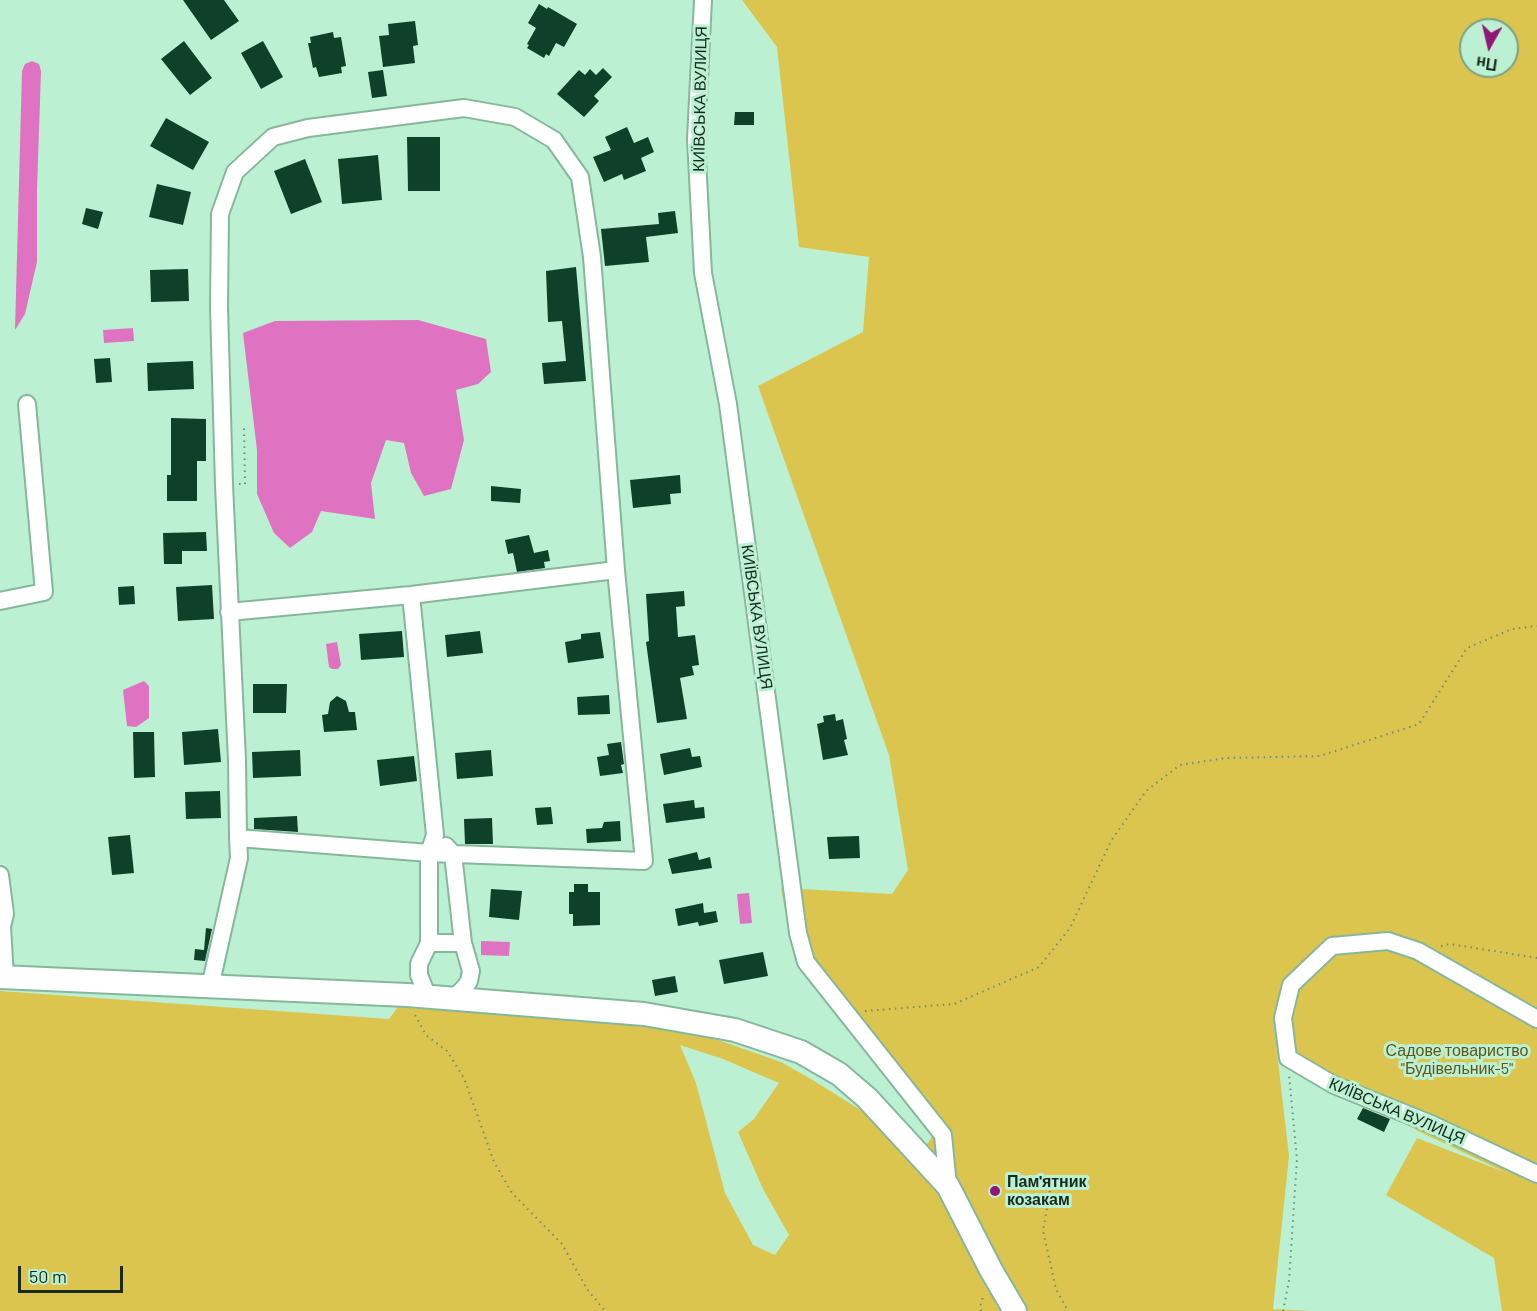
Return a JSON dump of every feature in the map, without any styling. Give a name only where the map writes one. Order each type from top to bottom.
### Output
[{"type":"main road","points":[[2,977],[442,998],[644,1014],[735,1030],[801,1052],[839,1074],[867,1098],[948,1186],[1015,1311]]},
{"type":"street","name":"КИЇВСЬКА ВУЛИЦЯ","points":[[703,0],[696,139],[703,273],[728,404],[798,933],[806,962],[943,1135],[948,1186]]},
{"type":"street","points":[[210,987],[240,858],[238,838],[237,760],[224,485],[219,307],[220,214],[235,172],[273,137],[308,128],[464,108],[515,117],[554,140],[580,177],[592,257],[616,570],[644,861],[453,854],[238,838]]},
{"type":"street","points":[[0,601],[44,592],[27,404]]},
{"type":"street","points":[[229,612],[411,595],[616,570]]},
{"type":"street","points":[[411,595],[435,835],[429,852],[429,943],[421,956],[419,975],[425,990],[442,998],[465,987],[471,971],[463,943],[453,854],[435,835]]},
{"type":"street","points":[[0,875],[5,914],[2,926],[2,977]]},
{"type":"street","points":[[1288,1058],[1283,1018],[1291,985],[1332,946],[1388,941],[1418,951],[1537,1019]]},
{"type":"street","points":[[429,943],[463,943]]},
{"type":"street","name":"КИЇВСЬКА ВУЛИЦЯ","points":[[1288,1058],[1334,1085],[1431,1124],[1537,1174]]},
{"type":"path","points":[[224,485],[245,484],[244,428]]},
{"type":"path","points":[[847,1013],[954,1004],[1039,966],[1070,928],[1111,841],[1140,799],[1146,791],[1179,765],[1226,758],[1320,756],[1419,724],[1467,648],[1512,628],[1537,626]]},
{"type":"path","points":[[1418,951],[1450,944],[1537,958]]},
{"type":"path","points":[[407,996],[426,1035],[447,1051],[464,1078],[491,1154],[512,1193],[562,1244],[587,1289],[605,1311]]},
{"type":"path","points":[[1283,1311],[1289,1281],[1297,1159],[1288,1058]]},
{"type":"path","points":[[1051,1185],[1043,1231],[1056,1289],[1068,1311]]},
{"type":"green space","name":"Садове товариство \"Будівельник-5\"","points":[[742,0],[1537,0],[1537,1311],[1502,1311],[1494,1258],[1386,1195],[1417,1138],[1507,1173],[1420,1132],[1289,1057],[1274,1026],[1289,1156],[1273,1309],[1311,1311],[0,1311],[0,991],[389,1019],[398,1007],[636,1024],[681,1031],[721,1041],[781,1062],[867,1114],[919,1156],[940,1125],[791,942],[781,888],[892,894],[908,870],[889,755],[758,386],[863,332],[869,257],[799,247],[777,47]],"holes":[[[680,1045],[723,1059],[779,1083],[754,1119],[738,1132],[763,1189],[789,1235],[775,1255],[753,1245],[725,1193],[696,1083]]]},
{"type":"shaded area","points":[[32,61],[39,64],[41,71],[37,262],[25,314],[15,330],[22,71],[25,64]]},
{"type":"shaded area","points":[[418,320],[486,339],[491,372],[478,384],[456,390],[464,440],[451,489],[424,496],[411,473],[404,443],[386,440],[371,483],[375,519],[321,511],[312,532],[290,548],[274,533],[257,494],[257,450],[243,333],[275,321]]},
{"type":"shaded area","points":[[133,328],[134,341],[104,343],[103,330]]},
{"type":"shaded area","points":[[337,642],[341,665],[338,669],[332,669],[329,667],[326,644]]},
{"type":"shaded area","points":[[144,681],[149,686],[149,718],[136,727],[127,726],[123,690]]},
{"type":"shaded area","points":[[749,893],[752,923],[740,924],[737,894]]},
{"type":"shaded area","points":[[481,941],[510,942],[509,956],[481,955]]},
{"type":"building","points":[[183,0],[224,0],[239,21],[211,40]]},
{"type":"building","points":[[539,4],[577,24],[564,47],[556,43],[549,56],[546,54],[544,58],[527,48],[536,28],[528,23]]},
{"type":"building","points":[[415,21],[418,45],[413,46],[415,63],[383,67],[379,36],[389,35],[388,24]]},
{"type":"building","points":[[333,32],[334,38],[341,37],[346,66],[341,67],[342,73],[319,77],[316,67],[313,68],[308,43],[311,43],[310,37]]},
{"type":"building","points":[[184,41],[212,78],[190,95],[161,59]]},
{"type":"building","points":[[263,41],[283,77],[261,89],[241,53]]},
{"type":"building","points":[[603,68],[612,77],[594,96],[599,101],[584,117],[557,94],[579,70],[585,75],[590,69],[596,75]]},
{"type":"building","points":[[383,70],[387,96],[372,98],[368,72]]},
{"type":"building","points":[[735,112],[754,112],[754,125],[734,125]]},
{"type":"building","points":[[166,118],[209,142],[193,170],[150,146]]},
{"type":"building","points":[[627,127],[634,143],[648,137],[654,152],[641,158],[646,171],[624,180],[622,174],[604,182],[593,157],[611,150],[605,137]]},
{"type":"building","points":[[407,137],[440,137],[440,191],[408,191]]},
{"type":"building","points":[[378,155],[382,200],[342,204],[338,159]]},
{"type":"building","points":[[305,159],[322,202],[291,214],[274,171]]},
{"type":"building","points":[[157,184],[191,192],[183,225],[149,217]]},
{"type":"building","points":[[86,208],[103,212],[98,229],[82,224]]},
{"type":"building","points":[[675,211],[678,233],[646,237],[649,262],[605,266],[601,229],[659,224],[658,213]]},
{"type":"building","points":[[576,267],[586,381],[544,384],[542,363],[566,361],[562,321],[548,322],[546,271]]},
{"type":"building","points":[[188,269],[189,301],[151,302],[150,270]]},
{"type":"building","points":[[110,358],[112,382],[96,383],[94,359]]},
{"type":"building","points":[[193,361],[194,389],[148,391],[147,363]]},
{"type":"building","points":[[171,418],[206,419],[206,461],[197,461],[197,501],[167,501],[167,475],[171,475]]},
{"type":"building","points":[[680,475],[681,493],[670,494],[671,504],[633,508],[630,480]]},
{"type":"building","points":[[491,486],[521,489],[520,503],[491,501]]},
{"type":"building","points":[[206,532],[207,551],[182,551],[182,564],[164,564],[163,533]]},
{"type":"building","points":[[529,535],[534,553],[548,550],[550,561],[544,562],[545,568],[517,572],[513,553],[508,554],[505,540]]},
{"type":"building","points":[[212,585],[214,619],[178,621],[176,587]]},
{"type":"building","points":[[134,586],[135,604],[119,605],[118,587]]},
{"type":"building","points":[[684,591],[685,606],[676,607],[678,637],[695,635],[699,665],[692,666],[694,675],[680,678],[687,719],[657,723],[646,642],[649,641],[646,594]]},
{"type":"building","points":[[402,631],[404,657],[361,660],[359,634]]},
{"type":"building","points":[[480,631],[483,653],[447,657],[445,635]]},
{"type":"building","points":[[600,632],[604,658],[568,663],[565,642],[581,639],[581,634]]},
{"type":"building","points":[[253,684],[287,684],[286,713],[253,713]]},
{"type":"building","points":[[609,695],[610,714],[578,715],[577,697]]},
{"type":"building","points":[[337,696],[346,701],[349,712],[355,712],[357,730],[324,732],[322,715],[328,714],[330,702]]},
{"type":"building","points":[[835,714],[836,721],[843,719],[847,739],[844,740],[848,755],[823,760],[817,724],[824,722],[823,716]]},
{"type":"building","points":[[218,729],[221,762],[184,765],[182,732]]},
{"type":"building","points":[[133,732],[154,732],[155,777],[134,778]]},
{"type":"building","points":[[621,742],[623,773],[600,776],[597,757],[609,755],[607,744]]},
{"type":"building","points":[[690,748],[692,757],[700,756],[702,767],[664,775],[660,754]]},
{"type":"building","points":[[300,750],[301,776],[253,778],[252,752]]},
{"type":"building","points":[[491,750],[493,776],[457,779],[455,753]]},
{"type":"building","points":[[414,756],[417,781],[380,786],[377,760]]},
{"type":"building","points":[[220,791],[221,818],[186,819],[185,792]]},
{"type":"building","points":[[694,800],[695,808],[704,807],[705,818],[666,823],[663,804]]},
{"type":"building","points":[[551,807],[553,824],[537,825],[535,808]]},
{"type":"building","points":[[297,816],[298,832],[254,829],[254,818]]},
{"type":"building","points":[[492,818],[493,844],[465,844],[464,819]]},
{"type":"building","points":[[620,821],[621,841],[587,843],[586,829],[602,828],[604,822]]},
{"type":"building","points":[[130,835],[134,873],[112,875],[108,837]]},
{"type":"building","points":[[859,836],[860,858],[829,859],[827,837]]},
{"type":"building","points":[[697,852],[699,860],[710,857],[712,868],[672,874],[668,859]]},
{"type":"building","points":[[574,884],[588,884],[588,892],[600,892],[600,925],[573,926],[573,914],[569,914],[569,892],[574,892]]},
{"type":"building","points":[[491,889],[522,891],[519,920],[489,917]]},
{"type":"building","points":[[703,903],[704,913],[716,911],[718,922],[699,926],[698,922],[678,926],[675,909]]},
{"type":"building","points":[[206,928],[212,929],[205,961],[194,960],[195,949],[204,950]]},
{"type":"building","points":[[763,952],[768,976],[724,984],[719,960]]},
{"type":"building","points":[[675,976],[678,992],[655,996],[652,980]]},
{"type":"building","points":[[1363,1108],[1390,1119],[1384,1132],[1357,1119]]},
{"type":"place","name":"Пам'ятник козакам","points":[[995,1191]]}]
